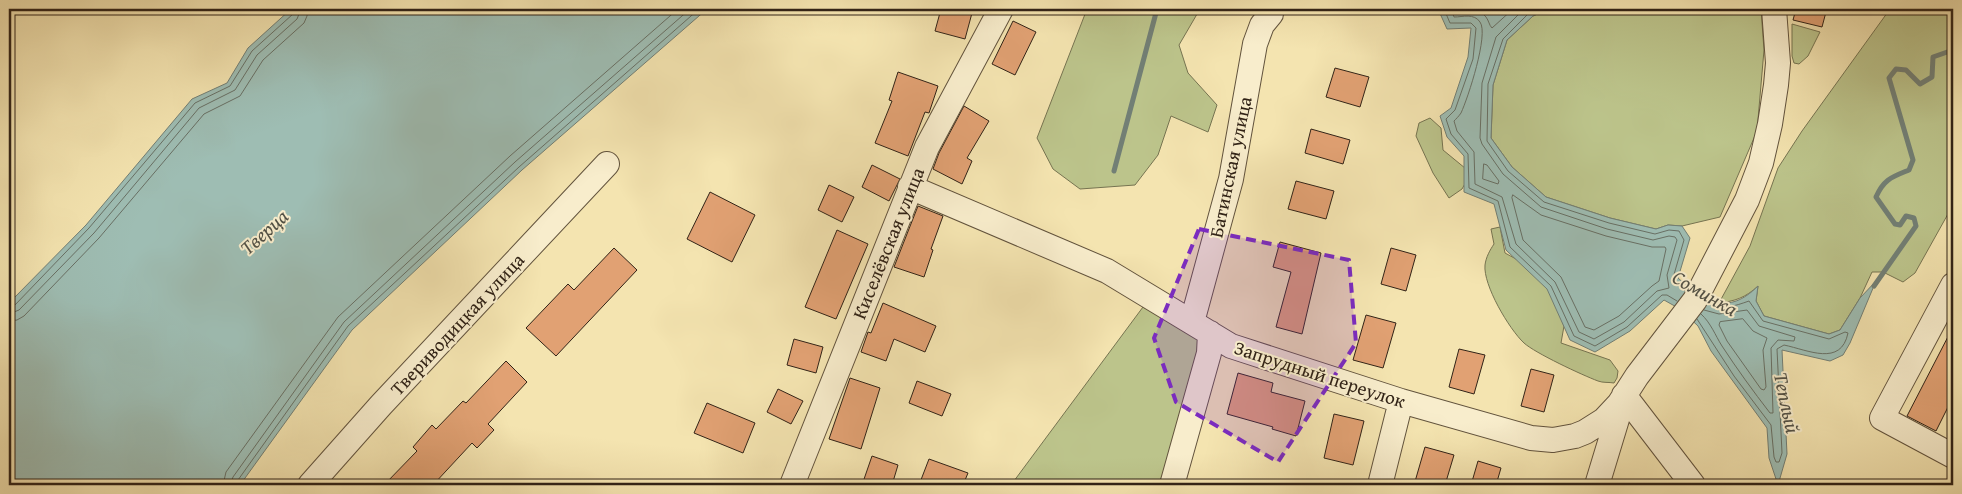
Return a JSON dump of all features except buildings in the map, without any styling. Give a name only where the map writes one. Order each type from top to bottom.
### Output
[{"type":"street","name":"Киселёвская улица","points":[[792,485],[927,147],[1001,9]]},
{"type":"street","name":"Запрудный переулок","points":[[910,187],[1107,271],[1231,346],[1401,401],[1531,438],[1553,440],[1575,436],[1595,427],[1612,413],[1637,376],[1695,300],[1747,200],[1761,163],[1768,137],[1777,71],[1774,9]]},
{"type":"street","name":"Батинская улица","points":[[1172,485],[1209,352],[1201,328],[1231,179],[1255,44],[1262,25],[1271,14]]},
{"type":"street","name":"Твериводицкая улица","points":[[310,485],[388,398],[607,164]]},
{"type":"street","points":[[1953,285],[1882,418],[1953,456]]},
{"type":"street","points":[[1597,485],[1624,395]]},
{"type":"street","points":[[1624,395],[1693,485]]},
{"type":"street","points":[[1380,485],[1401,401]]},
{"type":"highlighted area","points":[[1199,229],[1349,260],[1356,343],[1278,462],[1176,402],[1154,338]]},
{"type":"green space","points":[[1087,9],[1200,9],[1179,45],[1188,73],[1217,105],[1208,132],[1171,116],[1158,155],[1135,185],[1080,189],[1053,169],[1037,138]]},
{"type":"green space","points":[[1548,9],[1761,9],[1764,50],[1757,131],[1720,217],[1682,226],[1668,225],[1656,229],[1610,218],[1546,197],[1512,167],[1491,138],[1493,85],[1507,40],[1533,16]]},
{"type":"green space","points":[[1890,9],[1953,9],[1953,205],[1915,273],[1903,282],[1883,272],[1872,272],[1860,298],[1840,330],[1829,334],[1764,316],[1756,301],[1758,286],[1740,298],[1719,303],[1750,246],[1778,168],[1802,131]]},
{"type":"green space","points":[[1792,24],[1820,32],[1808,56],[1799,64],[1794,63],[1792,56]]},
{"type":"green space","points":[[1430,118],[1441,128],[1443,150],[1471,173],[1462,189],[1449,198],[1433,173],[1416,136],[1419,123]]},
{"type":"green space","points":[[1500,227],[1505,253],[1527,265],[1551,291],[1564,326],[1561,343],[1610,360],[1618,371],[1614,383],[1598,381],[1548,358],[1524,343],[1511,328],[1498,306],[1485,274],[1486,259],[1494,244],[1491,229]]},
{"type":"green space","points":[[1143,307],[1205,338],[1168,485],[1011,485]]},
{"type":"water","name":"Тверца","points":[[291,9],[707,9],[522,170],[352,330],[240,485],[9,485],[9,306],[14,298],[86,225],[192,99],[227,83],[248,48]]},
{"type":"water","points":[[1438,9],[1548,9],[1533,16],[1507,40],[1493,85],[1491,138],[1512,167],[1546,197],[1610,218],[1656,229],[1668,225],[1682,226],[1690,238],[1678,278],[1698,294],[1707,299],[1727,303],[1737,301],[1758,286],[1756,301],[1764,316],[1829,334],[1840,330],[1860,298],[1876,281],[1850,343],[1843,355],[1830,361],[1782,350],[1787,454],[1778,485],[1769,458],[1767,428],[1711,351],[1698,326],[1680,309],[1664,300],[1630,331],[1595,352],[1570,340],[1547,289],[1506,250],[1494,204],[1464,192],[1464,156],[1447,137],[1440,116],[1451,108],[1468,57],[1471,28],[1447,29]]},
{"type":"waterway","points":[[1114,171],[1157,9]]},
{"type":"waterway","name":"Соминка","points":[[1874,286],[1916,226],[1914,218],[1906,216],[1900,225],[1895,224],[1876,197],[1885,182],[1909,170],[1913,160],[1889,78],[1896,69],[1906,70],[1920,84],[1932,77],[1933,57],[1953,50]]},
{"type":"water label","name":"Теплый","points":[[1787,403]]}]
